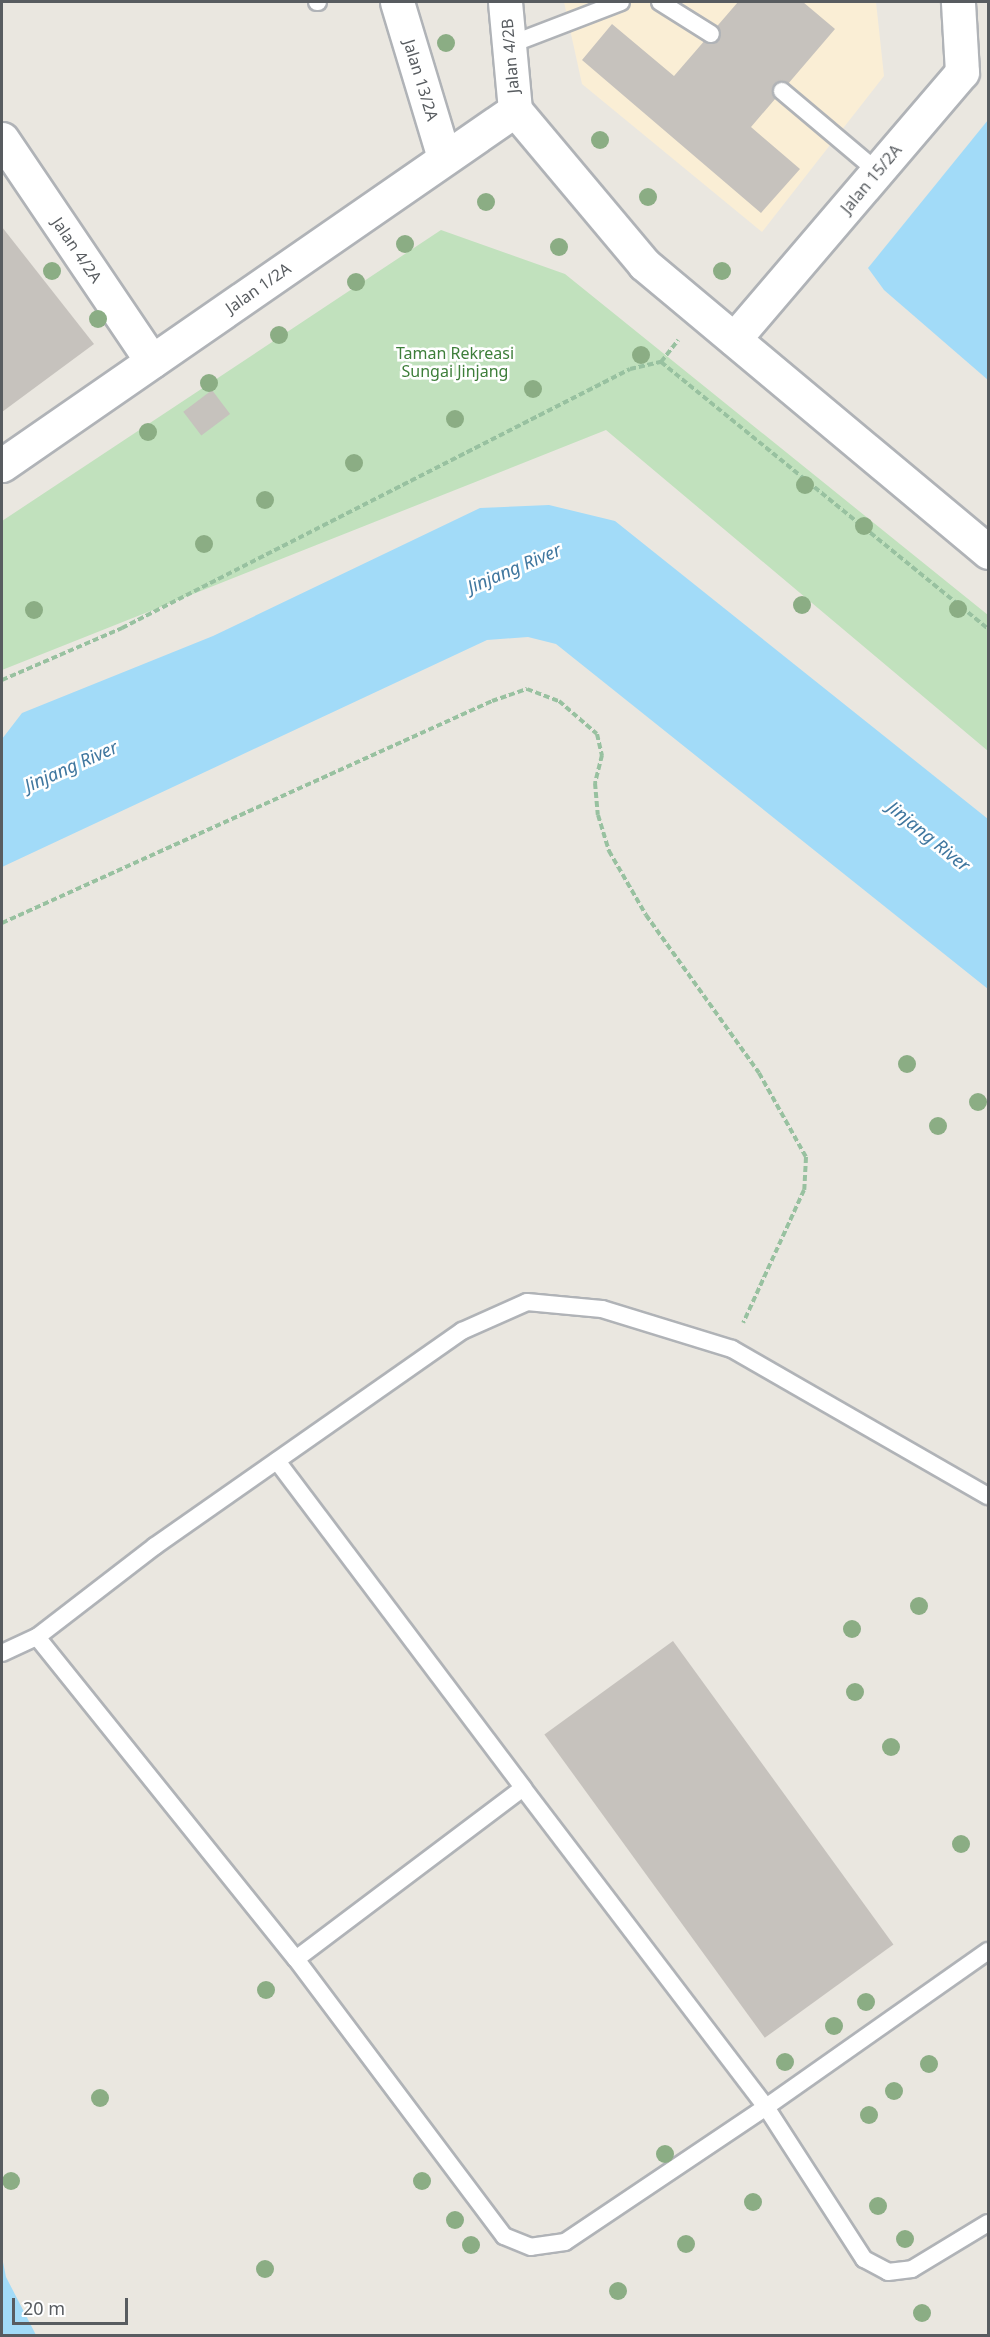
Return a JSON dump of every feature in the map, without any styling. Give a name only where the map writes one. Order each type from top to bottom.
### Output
[{"type":"street","name":"Jalan 13/2A","points":[[397,2],[444,158]]},
{"type":"street","name":"Jalan 4/2B","points":[[506,2],[514,110]]},
{"type":"street","name":"Jalan 15/2A","points":[[734,339],[962,72],[958,2]]},
{"type":"street","name":"Jalan 1/2A","points":[[2,465],[514,110]]},
{"type":"street","points":[[514,110],[644,264],[988,552]]},
{"type":"street","name":"Jalan 4/2A","points":[[2,140],[152,361]]},
{"type":"lane","points":[[509,45],[621,2]]},
{"type":"lane","points":[[660,2],[711,34]]},
{"type":"lane","points":[[782,91],[877,171]]},
{"type":"lane","points":[[2,1653],[37,1637],[277,1461],[462,1331],[527,1302],[602,1309],[732,1349],[988,1496]]},
{"type":"lane","points":[[277,1461],[766,2107],[864,2259],[888,2272],[912,2269],[988,2223]]},
{"type":"lane","points":[[37,1637],[296,1959],[504,2236],[531,2247],[565,2242],[766,2107],[988,1951]]},
{"type":"lane","points":[[296,1959],[523,1788]]},
{"type":"path","points":[[2,680],[122,628],[630,369],[661,362],[988,629]]},
{"type":"path","points":[[2,923],[492,701],[527,689],[559,701],[597,734],[602,755],[595,783],[598,815],[609,851],[646,915],[759,1073],[806,1156],[804,1190],[732,1349]]},
{"type":"shaded area","points":[[564,2],[876,2],[884,76],[762,232],[582,84]]},
{"type":"green space","name":"Taman Rekreasi Sungai Jinjang","points":[[441,230],[565,274],[988,615],[988,751],[606,430],[2,670],[2,521]]},
{"type":"water","points":[[988,120],[988,380],[884,290],[868,268]]},
{"type":"water","name":"Jinjang River","points":[[549,505],[615,521],[988,819],[988,989],[556,644],[528,637],[487,640],[2,867],[2,739],[22,713],[213,636],[480,508]]},
{"type":"water","points":[[2,2257],[6,2277],[36,2335],[2,2335]]},
{"type":"building","points":[[738,2],[803,2],[835,29],[751,127],[800,169],[761,213],[582,60],[612,24],[674,76]]},
{"type":"building","points":[[2,227],[94,344],[2,412]]},
{"type":"building","points":[[212,390],[230,414],[201,436],[183,412]]},
{"type":"building","points":[[673,1641],[893,1944],[765,2038],[544,1734]]}]
